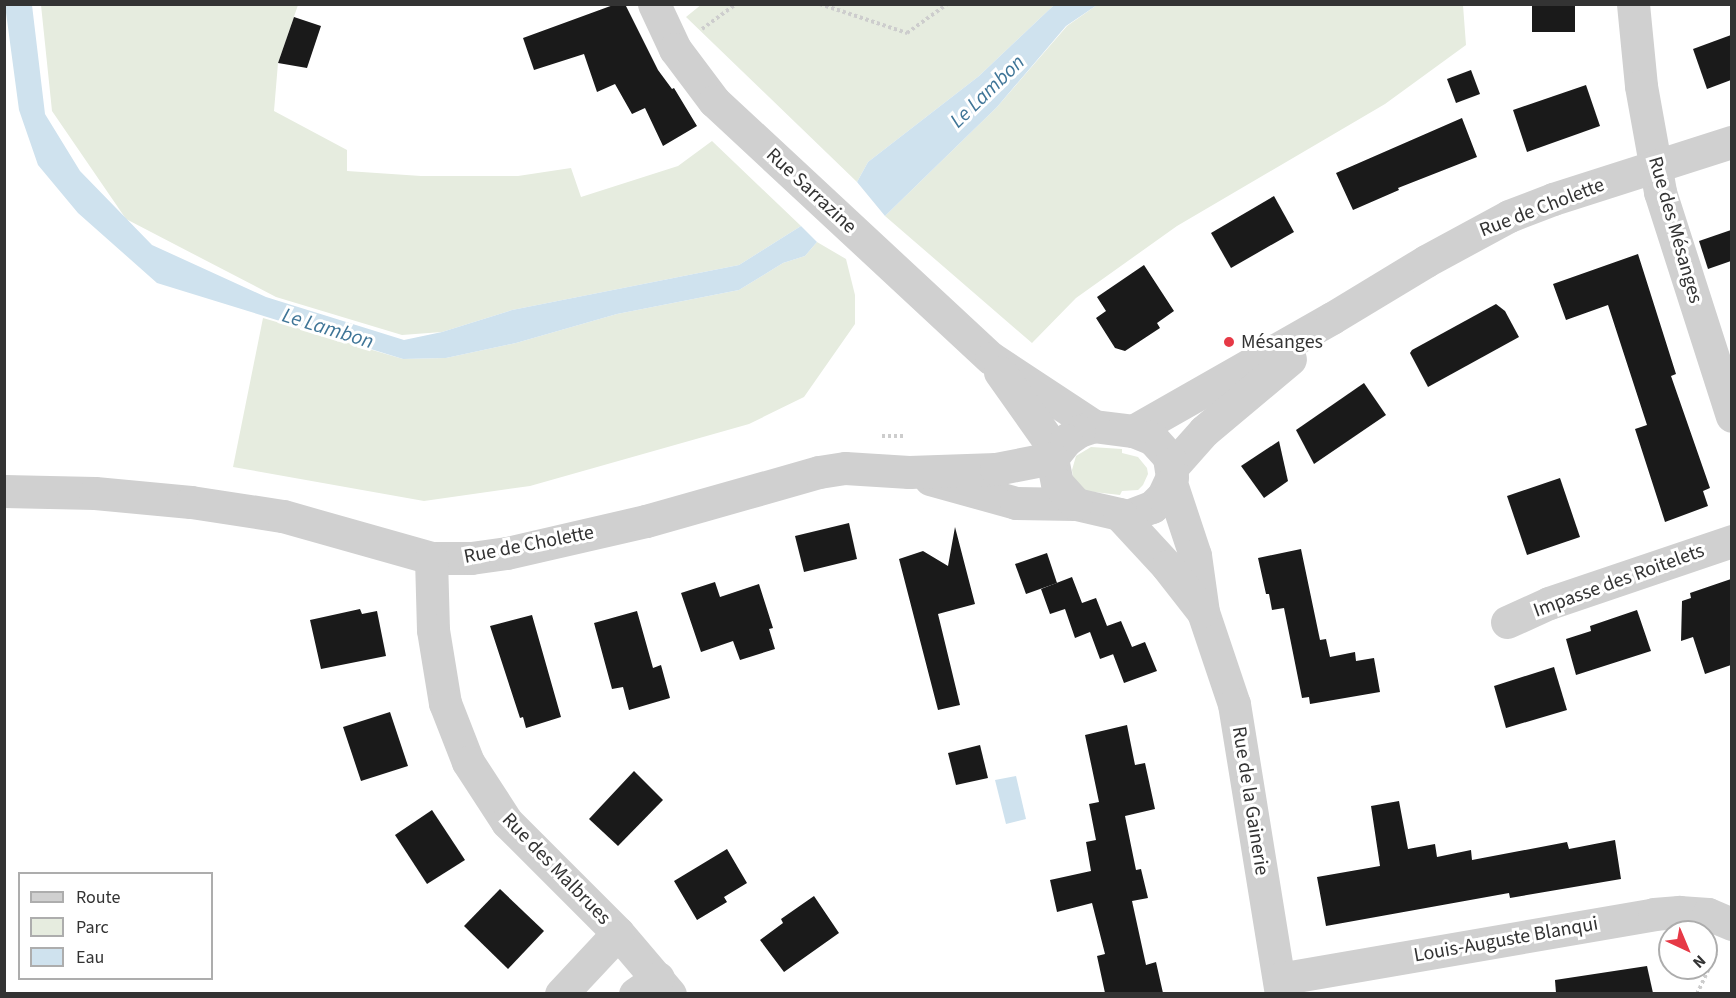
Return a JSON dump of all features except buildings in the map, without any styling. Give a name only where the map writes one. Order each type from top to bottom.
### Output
[{"type":"street","name":"Rue Sarrazine","points":[[654,4],[675,49],[714,101],[991,358],[1094,426]]},
{"type":"street","name":"Rue des Mésanges","points":[[1633,4],[1639,75],[1654,167],[1731,416]]},
{"type":"street","name":"Rue de Cholette","points":[[1133,430],[1332,318],[1426,261],[1509,216],[1553,199],[1731,142]]},
{"type":"street","name":"Rue de Cholette","points":[[1171,475],[1204,431],[1282,366],[1332,318]]},
{"type":"street","name":"Rue Sarrazine","points":[[991,358],[1054,455]]},
{"type":"street","points":[[1094,426],[1133,430],[1153,439],[1169,457],[1171,475],[1163,496],[1152,507],[1136,514],[1119,514],[1076,504],[1057,483],[1054,455],[1079,431],[1094,426]]},
{"type":"street","name":"Rue de Cholette","points":[[4,491],[95,493],[190,502],[283,516],[431,558],[471,558],[507,553],[646,521],[819,472],[845,468],[909,472],[996,469],[1054,455]]},
{"type":"street","name":"Rue de Cholette","points":[[909,472],[971,492],[1016,503],[1076,504]]},
{"type":"street","name":"Rue de la Gainerie","points":[[1171,475],[1195,555],[1203,612],[1234,704],[1280,986]]},
{"type":"street","name":"Rue de la Gainerie","points":[[1119,514],[1167,566],[1203,612]]},
{"type":"street","name":"Impasse des Roitelets","points":[[1507,622],[1549,603],[1731,541]]},
{"type":"street","name":"Rue des Malbrues","points":[[431,558],[433,630],[446,703],[468,762],[507,822],[618,933],[654,988]]},
{"type":"street","name":"Louis-Auguste Blanqui","points":[[1280,986],[1654,914],[1679,912],[1708,914],[1731,921]]},
{"type":"street","points":[[561,993],[618,933]]},
{"type":"path","points":[[675,49],[736,4]]},
{"type":"path","points":[[820,4],[907,33],[947,4]]},
{"type":"path","points":[[878,437],[889,434],[910,437]]},
{"type":"path","points":[[1697,993],[1731,921]]},
{"type":"green space","points":[[702,4],[1054,5],[979,76],[868,162],[857,182],[686,17]]},
{"type":"green space","points":[[41,5],[298,5],[278,63],[274,111],[347,150],[347,171],[421,176],[518,176],[571,168],[581,197],[678,166],[712,141],[801,226],[739,265],[512,310],[442,332],[402,335],[276,297],[126,219],[52,111]]},
{"type":"green space","points":[[1097,5],[1463,5],[1466,45],[1385,104],[1177,226],[1076,298],[1032,343],[885,216],[997,107],[1067,26]]},
{"type":"green space","points":[[817,242],[846,259],[855,295],[855,324],[804,397],[749,424],[530,486],[424,501],[233,467],[263,318],[403,359],[446,358],[516,343],[617,314],[739,290],[783,263],[805,256]]},
{"type":"green space","points":[[1091,447],[1122,449],[1122,453],[1138,457],[1147,468],[1148,474],[1143,485],[1138,490],[1122,491],[1120,495],[1085,491],[1073,477],[1072,470],[1076,456]]},
{"type":"water","name":"Le Lambon","points":[[5,5],[32,5],[45,114],[80,171],[152,245],[266,297],[404,340],[442,332],[512,310],[739,265],[801,226],[817,242],[805,256],[783,263],[739,290],[617,314],[516,343],[446,358],[403,359],[157,283],[78,213],[38,165],[19,110]]},
{"type":"water","name":"Le Lambon","points":[[1054,5],[1097,5],[1066,26],[997,107],[885,216],[857,182],[868,162],[979,76]]},
{"type":"water","points":[[1016,776],[1026,819],[1006,824],[995,780]]},
{"type":"place","name":"Mésanges","points":[[1229,342]]}]
